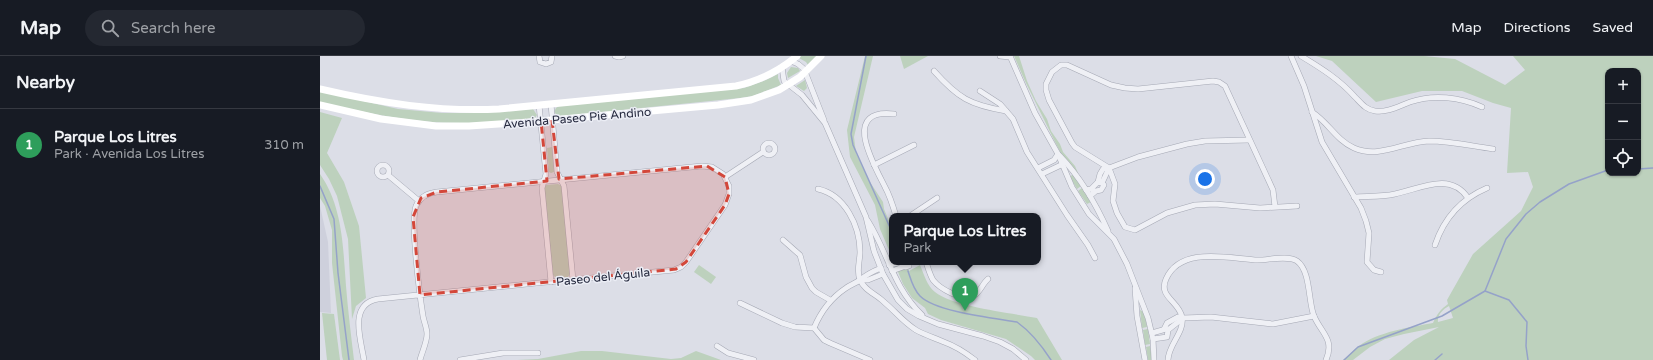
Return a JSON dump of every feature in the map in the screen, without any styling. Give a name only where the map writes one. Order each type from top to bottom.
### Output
[{"type":"main road","name":"Avenida Paseo Pie Andino","points":[[320,105],[381,119],[436,126],[492,126],[743,101],[765,96],[789,85],[806,72],[821,56]]},
{"type":"main road","name":"Avenida Paseo Pie Andino","points":[[320,89],[384,103],[440,110],[479,110],[736,86],[759,79],[782,67],[794,58]]},
{"type":"street","points":[[539,56],[540,62],[546,64],[551,62],[552,56]]},
{"type":"street","points":[[615,56],[622,56]]},
{"type":"street","points":[[1000,56],[1010,56],[1035,113],[1058,154],[1090,196],[1100,212],[1108,232],[1123,255],[1145,308],[1152,333],[1154,360]]},
{"type":"street","points":[[1291,56],[1322,142],[1332,162],[1361,208],[1369,232],[1367,262],[1374,270],[1381,272]]},
{"type":"street","points":[[1301,56],[1341,82],[1363,106],[1374,111],[1387,111],[1412,101],[1433,98],[1459,99],[1472,102],[1482,107]]},
{"type":"street","points":[[794,58],[806,72],[811,88],[823,114],[825,123],[866,217],[883,249],[901,290],[909,302],[925,319]]},
{"type":"street","points":[[1275,207],[1273,190],[1225,86],[1219,82],[1214,81],[1138,89],[1111,85],[1067,65],[1061,65],[1052,72],[1046,84],[1049,100],[1075,147],[1109,168],[1114,184],[1113,201],[1117,214],[1125,227],[1135,230],[1167,213],[1195,205],[1215,204],[1260,208],[1297,206]]},
{"type":"street","points":[[782,67],[783,79],[802,95],[825,123]]},
{"type":"street","points":[[934,71],[947,85],[970,102],[1007,111]]},
{"type":"street","points":[[802,95],[807,93],[811,88]]},
{"type":"street","points":[[980,91],[1000,104],[1013,119],[1021,140],[1067,215],[1088,244],[1095,258]]},
{"type":"street","points":[[551,104],[557,172],[564,186],[573,280]]},
{"type":"street","points":[[540,105],[546,174],[542,188],[551,282]]},
{"type":"street","points":[[1312,112],[1346,144],[1364,151],[1383,151],[1427,141],[1463,143],[1493,149]]},
{"type":"street","points":[[894,114],[873,116],[866,122],[865,133],[867,146],[874,165],[889,195],[895,213]]},
{"type":"street","points":[[1090,196],[1104,188],[1100,182],[1100,174],[1103,169],[1138,156],[1205,141],[1249,140]]},
{"type":"street","points":[[874,165],[914,145]]},
{"type":"street","points":[[420,360],[427,333],[423,318],[420,295],[414,217],[415,208],[419,201],[427,195],[437,192],[702,166],[716,169],[725,177],[763,152]]},
{"type":"street","points":[[1058,154],[1061,165],[1077,196],[1093,218],[1108,232]]},
{"type":"street","points":[[1038,168],[1054,160],[1058,154]]},
{"type":"street","points":[[1042,174],[1061,165]]},
{"type":"street","points":[[1066,176],[1068,173],[1073,172]]},
{"type":"street","points":[[388,175],[419,201]]},
{"type":"street","name":"Paseo del Águila","points":[[364,360],[358,319],[365,305],[374,300],[674,270],[681,267],[725,206],[729,190],[725,177]]},
{"type":"street","points":[[1086,190],[1091,189],[1100,182]]},
{"type":"street","points":[[1354,197],[1394,194],[1423,186],[1442,183],[1451,184],[1459,188],[1468,198]]},
{"type":"street","points":[[1434,245],[1445,222],[1456,209],[1468,198],[1487,188]]},
{"type":"street","points":[[818,189],[837,198],[845,208],[853,223],[860,244],[858,273],[860,280],[870,292],[882,300],[916,330],[955,347],[975,360]]},
{"type":"street","points":[[914,213],[937,198]]},
{"type":"street","points":[[1093,218],[1098,216],[1100,212]]},
{"type":"street","points":[[866,217],[874,251],[882,271],[893,294],[907,309],[938,324],[1000,342],[1013,349],[1026,360]]},
{"type":"street","points":[[783,240],[800,255],[806,277],[812,288],[820,295],[830,300]]},
{"type":"street","points":[[874,251],[883,249]]},
{"type":"street","points":[[1168,360],[1170,348],[1181,328],[1183,318],[1178,308],[1164,293],[1165,280],[1173,270],[1182,263],[1194,258],[1207,256],[1259,260],[1290,259],[1297,261],[1303,268],[1314,316],[1328,340],[1326,360]]},
{"type":"street","points":[[892,271],[901,265]]},
{"type":"street","points":[[927,265],[934,281],[945,290],[956,295],[965,297],[974,296],[988,279]]},
{"type":"street","points":[[814,328],[830,300],[860,280],[868,280],[882,271]]},
{"type":"street","points":[[1134,283],[1136,310],[1145,360]]},
{"type":"street","points":[[893,294],[898,293],[901,290]]},
{"type":"street","points":[[740,303],[782,323],[795,327],[814,328],[824,340],[870,360]]},
{"type":"street","points":[[1136,310],[1145,308]]},
{"type":"street","points":[[1152,333],[1166,330],[1183,318],[1211,317],[1278,324],[1314,316]]},
{"type":"street","points":[[1152,339],[1167,337],[1166,330]]},
{"type":"street","points":[[717,346],[728,353],[754,360]]},
{"type":"street","points":[[460,360],[503,353],[538,353]]},
{"type":"highlighted area","points":[[552,120],[559,179],[707,166],[725,177],[729,194],[725,205],[686,262],[676,269],[420,295],[413,217],[421,198],[437,192],[547,181],[541,121]]},
{"type":"shaded area","points":[[320,206],[328,242],[331,313],[320,312]]},
{"type":"green space","points":[[801,56],[817,56],[808,65],[799,58]]},
{"type":"green space","points":[[865,56],[873,56],[854,137],[856,153],[868,179],[883,202],[889,221],[889,250],[880,229],[875,205],[850,157],[847,130]]},
{"type":"green space","points":[[900,56],[928,56],[904,69]]},
{"type":"green space","points":[[1014,56],[1019,56],[1027,81],[1036,101],[1047,119],[1051,131],[1060,144],[1063,152],[1075,166],[1078,173],[1063,157]]},
{"type":"green space","points":[[1316,56],[1424,56],[1455,59],[1505,85],[1525,70],[1513,56],[1653,56],[1653,360],[1389,360],[1414,340],[1439,327],[1385,339],[1370,347],[1353,360],[1343,360],[1359,346],[1375,337],[1394,331],[1433,323],[1439,312],[1448,304],[1447,300],[1473,254],[1521,211],[1533,187],[1528,172],[1507,173],[1511,108],[1462,91],[1422,91],[1376,102],[1332,61]],"holes":[[[1449,306],[1453,318],[1438,322],[1438,317],[1441,312]]]},
{"type":"green space","points":[[791,67],[798,68],[800,71],[788,78],[787,73]]},
{"type":"green space","points":[[778,74],[781,85],[753,96],[562,116],[558,116],[554,112],[559,106],[744,88]]},
{"type":"green space","points":[[805,80],[807,88],[804,91],[796,86]]},
{"type":"green space","points":[[320,91],[398,109],[442,113],[467,113],[533,109],[537,115],[535,118],[530,119],[477,123],[450,123],[412,120],[375,114],[320,102]]},
{"type":"green space","points":[[320,112],[342,118],[327,153],[344,182],[359,226],[366,298],[356,306],[352,319],[348,239],[337,196],[320,165]]},
{"type":"green space","points":[[552,147],[554,172],[551,173],[549,172],[547,148]]},
{"type":"green space","points":[[320,174],[328,187],[338,214],[343,243],[354,360],[343,360],[342,356],[332,263],[332,230],[325,206],[320,198]]},
{"type":"green space","points":[[1073,174],[1081,186],[1077,189],[1070,177]]},
{"type":"green space","points":[[558,184],[562,186],[570,274],[568,277],[556,278],[553,275],[544,189],[546,185]]},
{"type":"green space","points":[[1082,188],[1091,202],[1087,204],[1078,191]]},
{"type":"green space","points":[[699,265],[716,277],[711,284],[694,272]]},
{"type":"green space","points":[[895,265],[907,265],[909,271],[920,265],[930,287],[935,292],[955,302],[999,312],[1037,318],[1062,360],[1035,360],[1006,339],[941,320],[928,314],[925,308],[912,298],[903,284]]},
{"type":"green space","points":[[1140,310],[1144,312],[1147,327],[1142,328]]},
{"type":"green space","points":[[322,313],[334,314],[340,360],[327,360]]},
{"type":"green space","points":[[1148,329],[1150,344],[1145,345],[1143,330]]},
{"type":"green space","points":[[1150,346],[1152,360],[1148,360],[1146,347]]},
{"type":"green space","points":[[581,351],[602,351],[671,359],[681,358],[696,351],[721,360],[517,360],[538,359]]},
{"type":"waterway","points":[[866,56],[851,134],[853,145],[889,225]]},
{"type":"waterway","points":[[1641,169],[1653,168]]},
{"type":"waterway","points":[[1485,291],[1506,239],[1526,214],[1540,202],[1569,184],[1605,171]]},
{"type":"waterway","points":[[320,186],[334,219],[338,273],[349,360]]},
{"type":"waterway","points":[[908,271],[912,284],[920,296],[928,302],[966,314],[1017,322],[1036,340],[1051,360]]},
{"type":"waterway","points":[[1344,360],[1358,347],[1442,316],[1485,291],[1509,300],[1527,322],[1526,346],[1528,360]]},
{"type":"waterway","points":[[1435,360],[1442,354]]},
{"type":"place","name":"Parque Los Litres","points":[[965,311]]}]
